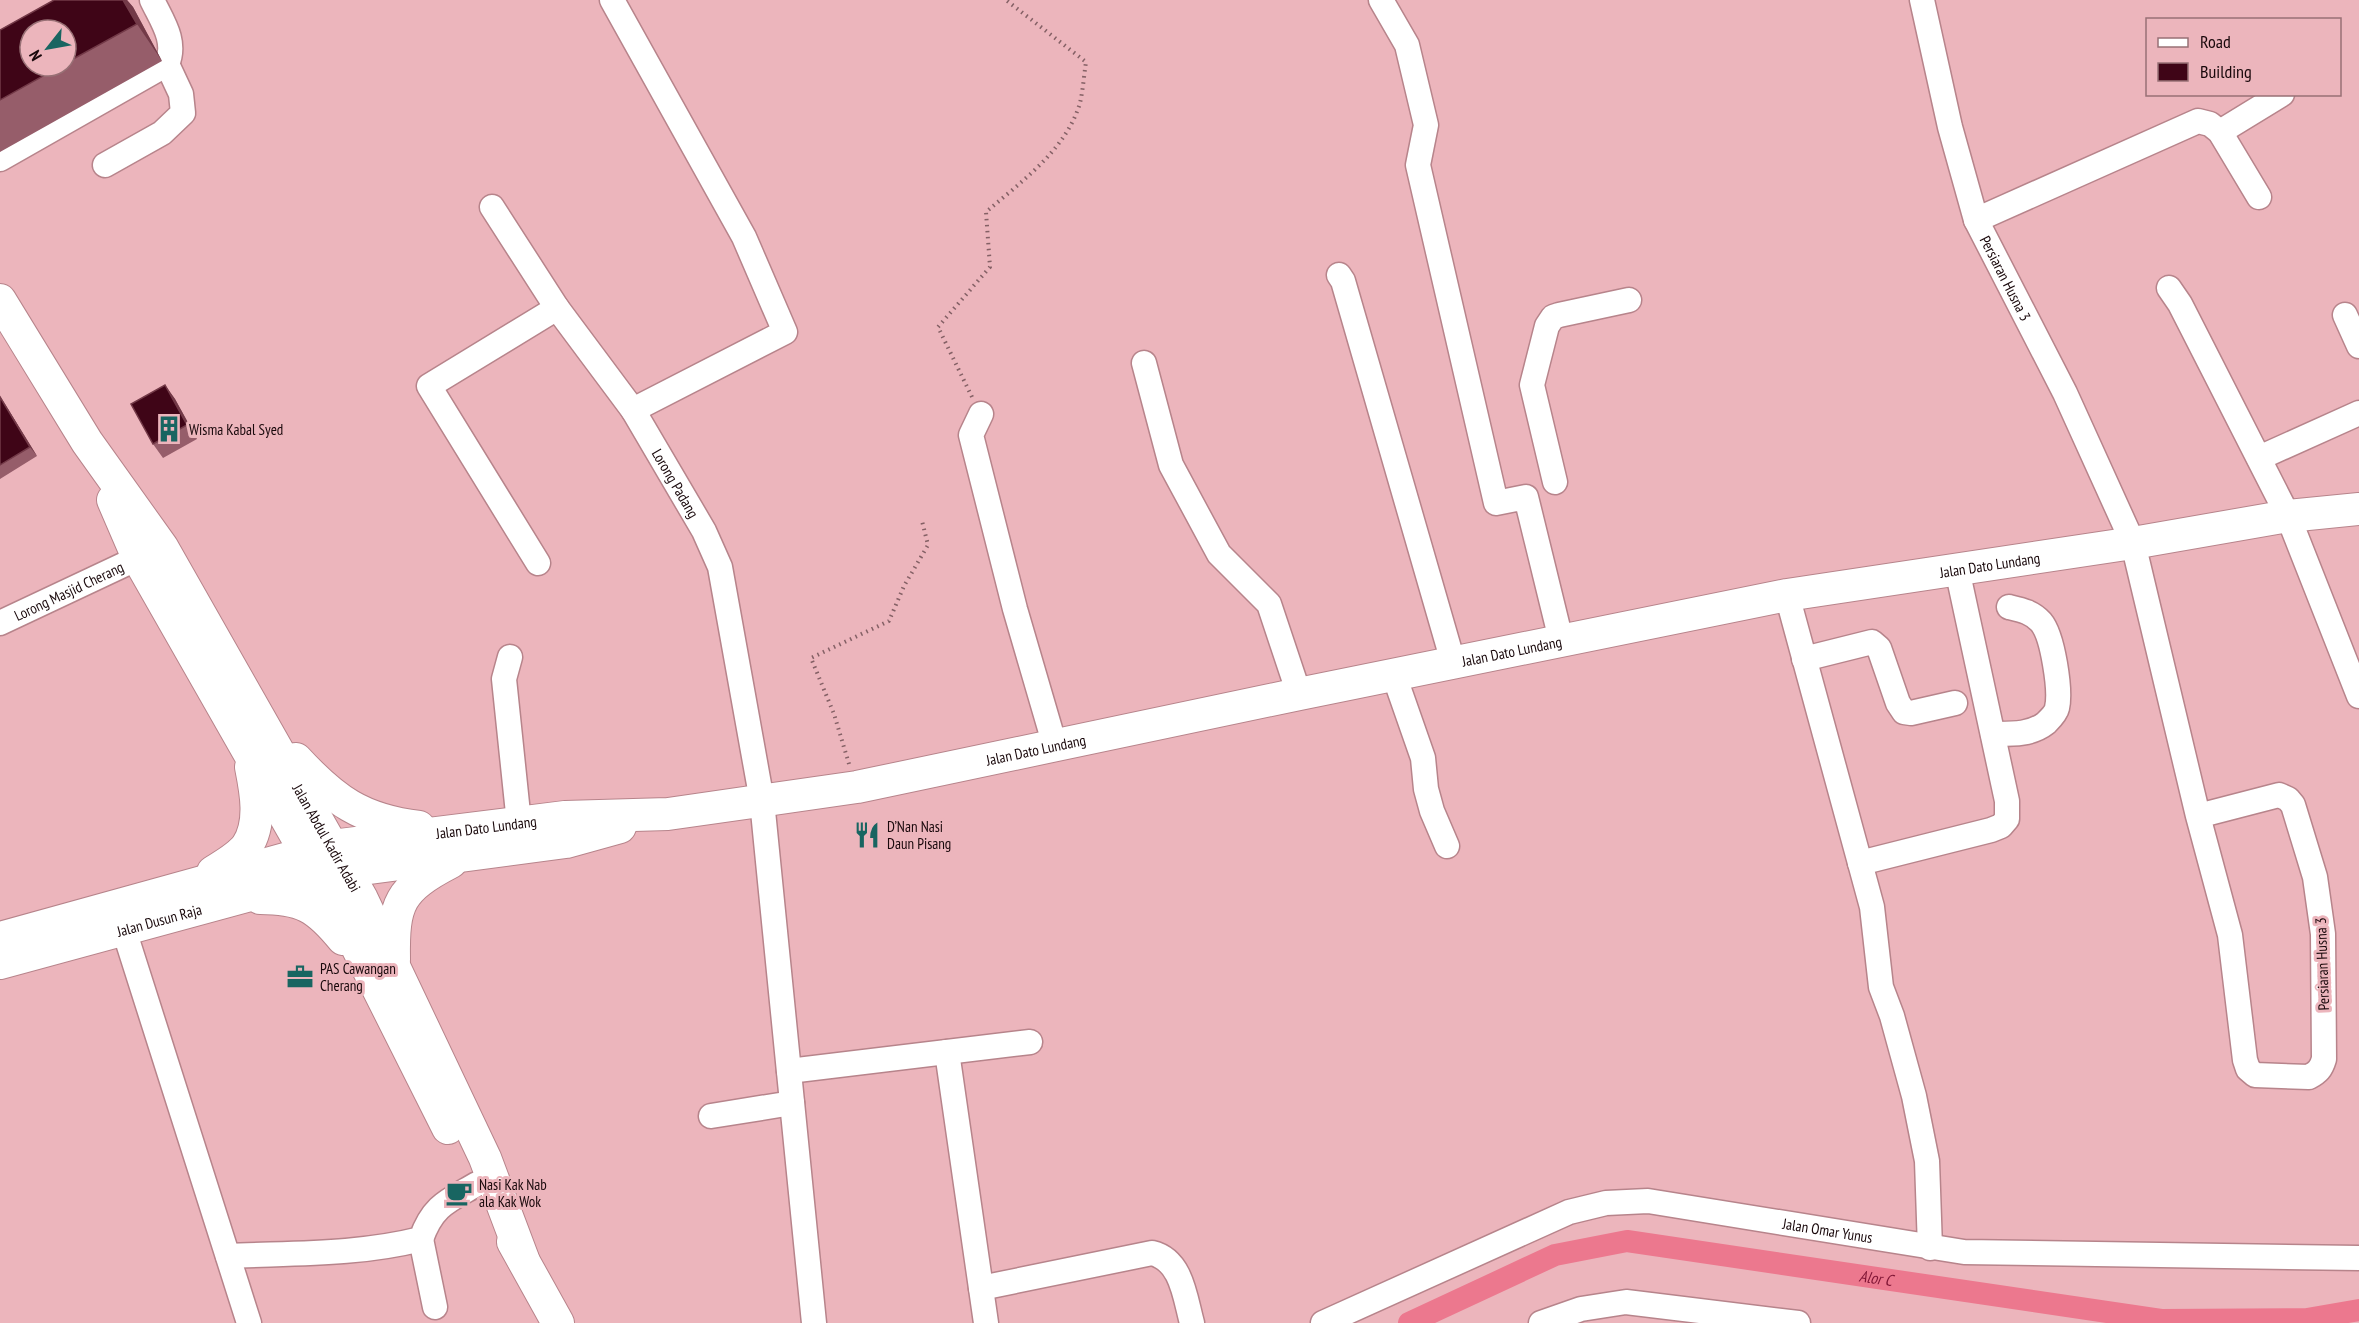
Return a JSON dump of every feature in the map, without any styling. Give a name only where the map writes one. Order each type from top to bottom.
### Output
[{"type":"main road","name":"Jalan Abdul Kadir Adabi","points":[[0,300],[87,442],[162,547],[255,736],[326,861],[383,972],[485,1158],[523,1259]]},
{"type":"main road","name":"Jalan Abdul Kadir Adabi","points":[[87,442],[138,558],[255,736]]},
{"type":"main road","name":"Jalan Dato Lundang","points":[[457,843],[519,823],[565,817],[668,814],[857,788],[1453,662],[1787,595],[2133,543],[2288,516],[2359,509]]},
{"type":"main road","points":[[240,898],[273,898],[296,902],[314,909],[383,972],[399,906],[408,891],[457,843],[355,810],[335,798],[255,736]]},
{"type":"main road","points":[[194,883],[230,861],[247,847],[256,826],[255,736]]},
{"type":"main road","name":"Jalan Dato Lundang","points":[[326,861],[457,843],[566,842],[668,814]]},
{"type":"main road","name":"Jalan Dusun Raja","points":[[0,938],[194,883],[326,861]]},
{"type":"main road","name":"Jalan Dusun Raja","points":[[0,963],[240,898],[326,861]]},
{"type":"main road","name":"Jalan Abdul Kadir Adabi","points":[[383,972],[477,1184],[523,1259],[558,1323]]},
{"type":"street","points":[[0,159],[167,64],[172,53],[170,36],[152,0]]},
{"type":"street","points":[[612,0],[744,237],[785,332],[633,410]]},
{"type":"street","points":[[1381,0],[1407,45],[1426,124],[1426,134],[1417,160],[1496,503],[1526,497],[1561,640]]},
{"type":"street","name":"Persiaran Husna 3","points":[[1922,0],[1950,127],[1976,220],[2065,393],[2133,543],[2198,816],[2230,935],[2248,1069],[2254,1075],[2309,1077],[2321,1068],[2324,1059],[2323,934],[2315,877],[2293,805],[2288,798],[2279,795],[2198,816]]},
{"type":"street","points":[[105,165],[162,133],[183,113],[181,94],[167,64]]},
{"type":"street","points":[[2220,132],[2279,96]]},
{"type":"street","points":[[1976,220],[2198,122],[2210,124],[2220,132],[2259,197]]},
{"type":"street","name":"Lorong Padang","points":[[492,207],[556,308],[633,410],[704,531],[720,567],[762,801],[814,1323]]},
{"type":"street","points":[[1339,275],[1343,281],[1453,662]]},
{"type":"street","points":[[2169,288],[2180,304],[2288,516],[2359,696]]},
{"type":"street","points":[[1554,482],[1532,385],[1547,326],[1553,317],[1559,315],[1629,300]]},
{"type":"street","points":[[538,563],[429,386],[556,308]]},
{"type":"street","points":[[2345,315],[2359,346]]},
{"type":"street","points":[[1144,363],[1171,465],[1219,554],[1269,604],[1299,694]]},
{"type":"street","points":[[2259,458],[2359,413]]},
{"type":"street","points":[[981,414],[971,435],[1015,609],[1055,746]]},
{"type":"street","name":"Lorong Masjid Cherang","points":[[0,623],[138,558]]},
{"type":"street","points":[[1860,863],[2001,826],[2007,819],[2007,801],[1957,569]]},
{"type":"street","points":[[1787,595],[1872,907],[1881,987],[1892,1016],[1914,1096],[1927,1161],[1930,1248]]},
{"type":"street","points":[[1993,734],[2024,733],[2044,724],[2056,711],[2059,693],[2051,647],[2043,624],[2029,612],[2009,607]]},
{"type":"street","points":[[1804,659],[1872,642],[1879,648],[1898,703],[1904,712],[1911,713],[1955,703]]},
{"type":"street","points":[[510,657],[504,679],[519,823]]},
{"type":"street","points":[[1394,675],[1423,758],[1426,789],[1432,811],[1447,846]]},
{"type":"street","points":[[123,930],[249,1323]]},
{"type":"street","points":[[789,1071],[1030,1042]]},
{"type":"street","points":[[947,1052],[986,1323]]},
{"type":"street","points":[[711,1116],[792,1102]]},
{"type":"street","points":[[435,1307],[421,1239],[425,1227],[437,1207],[477,1184]]},
{"type":"street","name":"Jalan Omar Yunus","points":[[1323,1323],[1558,1216],[1606,1203],[1648,1201],[1930,1248],[1976,1252],[2359,1258]]},
{"type":"street","points":[[228,1256],[345,1251],[421,1239]]},
{"type":"street","points":[[981,1288],[1152,1253],[1160,1255],[1173,1265],[1192,1323]]},
{"type":"street","points":[[1541,1323],[1581,1309],[1626,1302],[1797,1323]]},
{"type":"path","points":[[981,414],[938,327],[990,267],[986,212],[1041,165],[1065,133],[1079,104],[1086,62],[1006,0]]},
{"type":"path","points":[[857,788],[834,714],[811,658],[889,621],[904,586],[928,545],[922,521]]},
{"type":"building","points":[[54,0],[123,0],[137,24],[78,56],[78,18],[22,18]]},
{"type":"building","points":[[18,20],[18,78],[39,78],[0,100],[0,30]]},
{"type":"building","points":[[165,385],[187,425],[153,444],[131,404]]},
{"type":"building","points":[[0,397],[30,447],[0,465]]},
{"type":"waterway","name":"Alor C","points":[[1409,1323],[1555,1255],[1627,1241],[2161,1320],[2307,1319],[2359,1310]]},
{"type":"place","name":"Wisma Kabal Syed","points":[[169,429]]},
{"type":"place","name":"D’Nan Nasi Daun Pisang","points":[[867,835]]},
{"type":"place","name":"PAS Cawangan Cherang","points":[[300,977]]},
{"type":"place","name":"Nasi Kak Nab ala Kak Wok","points":[[459,1193]]}]
